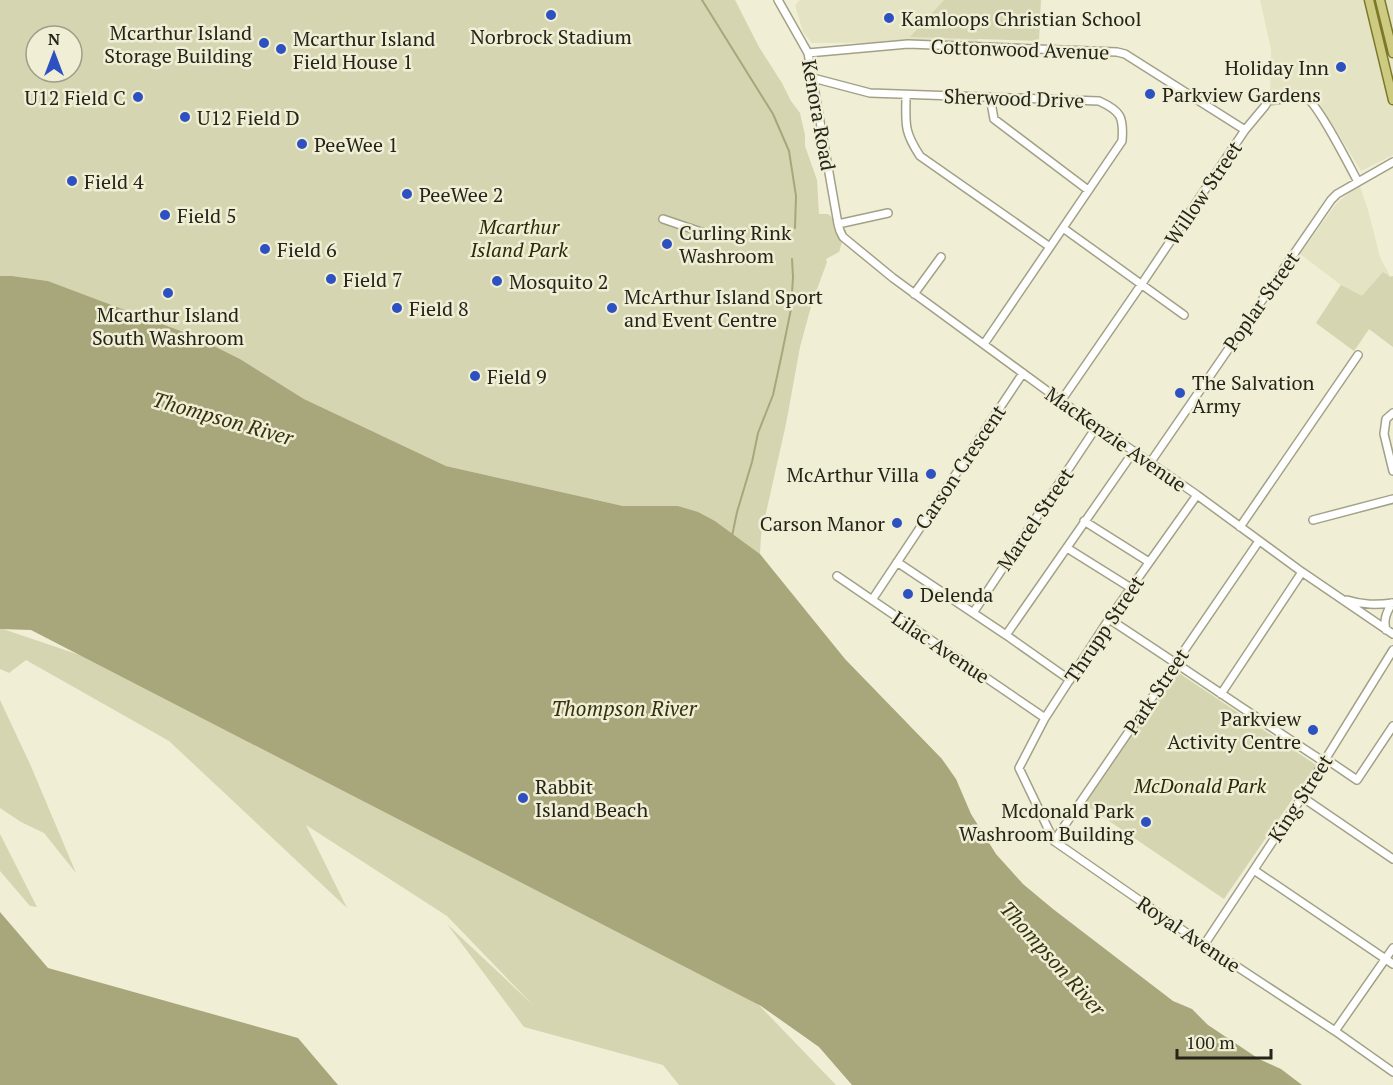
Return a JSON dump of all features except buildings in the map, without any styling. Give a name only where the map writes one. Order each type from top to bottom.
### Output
[{"type":"main road","points":[[1369,0],[1393,100]]},
{"type":"main road","points":[[1380,0],[1393,53]]},
{"type":"street","name":"Kenora Road","points":[[778,0],[808,52],[838,224],[843,237]]},
{"type":"street","name":"Cottonwood Avenue","points":[[808,52],[908,45],[1117,52],[1125,54],[1245,130]]},
{"type":"street","name":"Sherwood Drive","points":[[813,78],[870,93],[1100,101],[1113,108],[1120,117],[1124,126],[1122,141],[984,344]]},
{"type":"street","points":[[906,94],[906,127],[910,140],[920,156],[1050,247]]},
{"type":"street","points":[[990,97],[994,119],[1088,190]]},
{"type":"street","name":"Willow Street","points":[[1061,400],[1142,285],[1245,130],[1268,101],[1308,98],[1318,111],[1358,182]]},
{"type":"street","name":"Poplar Street","points":[[1150,463],[1331,200],[1337,194],[1393,162]]},
{"type":"street","points":[[838,224],[888,213]]},
{"type":"street","points":[[663,219],[707,234]]},
{"type":"street","points":[[1063,228],[1184,315]]},
{"type":"street","name":"MacKenzie Avenue","points":[[843,237],[914,294],[1023,373],[1390,632]]},
{"type":"street","points":[[914,294],[941,257]]},
{"type":"street","points":[[1240,527],[1358,355]]},
{"type":"street","name":"Carson Crescent","points":[[872,600],[1023,373]]},
{"type":"street","points":[[1393,413],[1386,419],[1384,434],[1393,471]]},
{"type":"street","name":"Marcel Street","points":[[973,613],[1097,426]]},
{"type":"street","points":[[1006,635],[1134,451]]},
{"type":"street","name":"Thrupp Street","points":[[1018,768],[1045,718],[1109,619],[1197,495]]},
{"type":"street","points":[[1313,520],[1393,499]]},
{"type":"street","points":[[1084,521],[1149,562]]},
{"type":"street","name":"Park Street","points":[[1054,841],[1259,541]]},
{"type":"street","points":[[1066,548],[1131,588]]},
{"type":"street","points":[[897,562],[1070,680]]},
{"type":"street","points":[[1221,694],[1302,572]]},
{"type":"street","name":"Lilac Avenue","points":[[837,576],[1045,718]]},
{"type":"street","points":[[1336,596],[1359,604],[1393,603]]},
{"type":"street","points":[[1390,632],[1385,626],[1385,615],[1393,603]]},
{"type":"street","points":[[1109,619],[1221,694],[1357,780],[1393,726]]},
{"type":"street","name":"King Street","points":[[1204,945],[1302,797],[1393,650]]},
{"type":"street","name":"Royal Avenue","points":[[1018,768],[1054,841],[1393,1072]]},
{"type":"street","points":[[1302,797],[1393,859]]},
{"type":"street","points":[[1254,870],[1393,964]]},
{"type":"street","points":[[1335,1031],[1393,948]]},
{"type":"shaded area","name":"Kamloops Christian School","points":[[800,0],[979,0],[978,42],[812,43],[803,32],[795,5]]},
{"type":"shaded area","points":[[1260,0],[1393,0],[1393,155],[1361,171],[1312,91],[1270,96],[1271,49]]},
{"type":"shaded area","points":[[1359,184],[1380,257],[1390,276],[1393,276],[1393,347],[1369,329],[1354,351],[1316,323],[1341,285],[1300,254],[1336,204]]},
{"type":"green space","name":"Mcarthur Island Park","points":[[0,0],[735,0],[759,47],[800,113],[805,146],[817,180],[819,214],[828,214],[846,230],[839,252],[826,259],[827,262],[812,303],[800,347],[786,424],[761,535],[760,554],[715,521],[678,506],[623,506],[446,466],[304,399],[240,359],[194,336],[48,281],[0,276]]},
{"type":"green space","points":[[944,0],[1041,0],[1039,41],[910,37]]},
{"type":"green space","points":[[1383,272],[1390,277],[1393,276],[1393,347],[1369,329],[1354,351],[1316,323],[1341,285],[1362,296]]},
{"type":"green space","points":[[0,628],[121,669],[676,919],[836,1085],[679,1085],[663,1065],[524,1027],[447,924],[533,1005],[447,916],[306,825],[347,908],[169,741],[26,660],[9,673],[0,669]]},
{"type":"green space","name":"McDonald Park","points":[[1176,671],[1316,765],[1224,899],[1084,804]]},
{"type":"green space","points":[[0,700],[76,873],[44,833],[0,808]]},
{"type":"green space","points":[[0,834],[37,907],[30,906],[0,871]]},
{"type":"water","name":"Thompson River","points":[[0,276],[48,281],[194,336],[240,359],[304,399],[446,466],[623,506],[678,506],[698,512],[715,521],[760,554],[845,659],[942,759],[956,779],[971,814],[996,854],[1023,884],[1173,1001],[1192,1009],[1208,1025],[1259,1059],[1281,1069],[1302,1085],[852,1085],[819,1047],[761,1006],[31,630],[0,629]]},
{"type":"water","points":[[0,912],[48,968],[298,1038],[338,1085],[0,1085]]},
{"type":"waterway","points":[[702,0],[773,114],[789,151],[796,196],[795,228]]},
{"type":"waterway","points":[[732,536],[758,433],[773,395],[791,309],[792,259]]},
{"type":"place","name":"Norbrock Stadium","points":[[551,15]]},
{"type":"place","name":"Kamloops Christian School","points":[[889,18]]},
{"type":"place","name":"Mcarthur Island Storage Building","points":[[264,43]]},
{"type":"place","name":"Mcarthur Island Field House 1","points":[[281,49]]},
{"type":"place","name":"Holiday Inn","points":[[1341,67]]},
{"type":"place","name":"Parkview Gardens","points":[[1150,94]]},
{"type":"place","name":"U12 Field C","points":[[138,97]]},
{"type":"place","name":"U12 Field D","points":[[185,117]]},
{"type":"place","name":"PeeWee 1","points":[[302,144]]},
{"type":"place","name":"Field 4","points":[[72,181]]},
{"type":"place","name":"PeeWee 2","points":[[407,194]]},
{"type":"place","name":"Field 5","points":[[165,215]]},
{"type":"place","name":"Curling Rink Washroom","points":[[667,244]]},
{"type":"place","name":"Field 6","points":[[265,249]]},
{"type":"place","name":"Field 7","points":[[331,279]]},
{"type":"place","name":"Mosquito 2","points":[[497,281]]},
{"type":"place","name":"Mcarthur Island South Washroom","points":[[168,293]]},
{"type":"place","name":"Field 8","points":[[397,308]]},
{"type":"place","name":"McArthur Island Sport and Event Centre","points":[[612,308]]},
{"type":"place","name":"Field 9","points":[[475,376]]},
{"type":"place","name":"The Salvation Army","points":[[1180,393]]},
{"type":"place","name":"McArthur Villa","points":[[931,474]]},
{"type":"place","name":"Carson Manor","points":[[897,523]]},
{"type":"place","name":"Delenda","points":[[908,594]]},
{"type":"place","name":"Parkview Activity Centre","points":[[1313,730]]},
{"type":"place","name":"Rabbit Island Beach","points":[[523,798]]},
{"type":"place","name":"Mcdonald Park Washroom Building","points":[[1146,822]]}]
